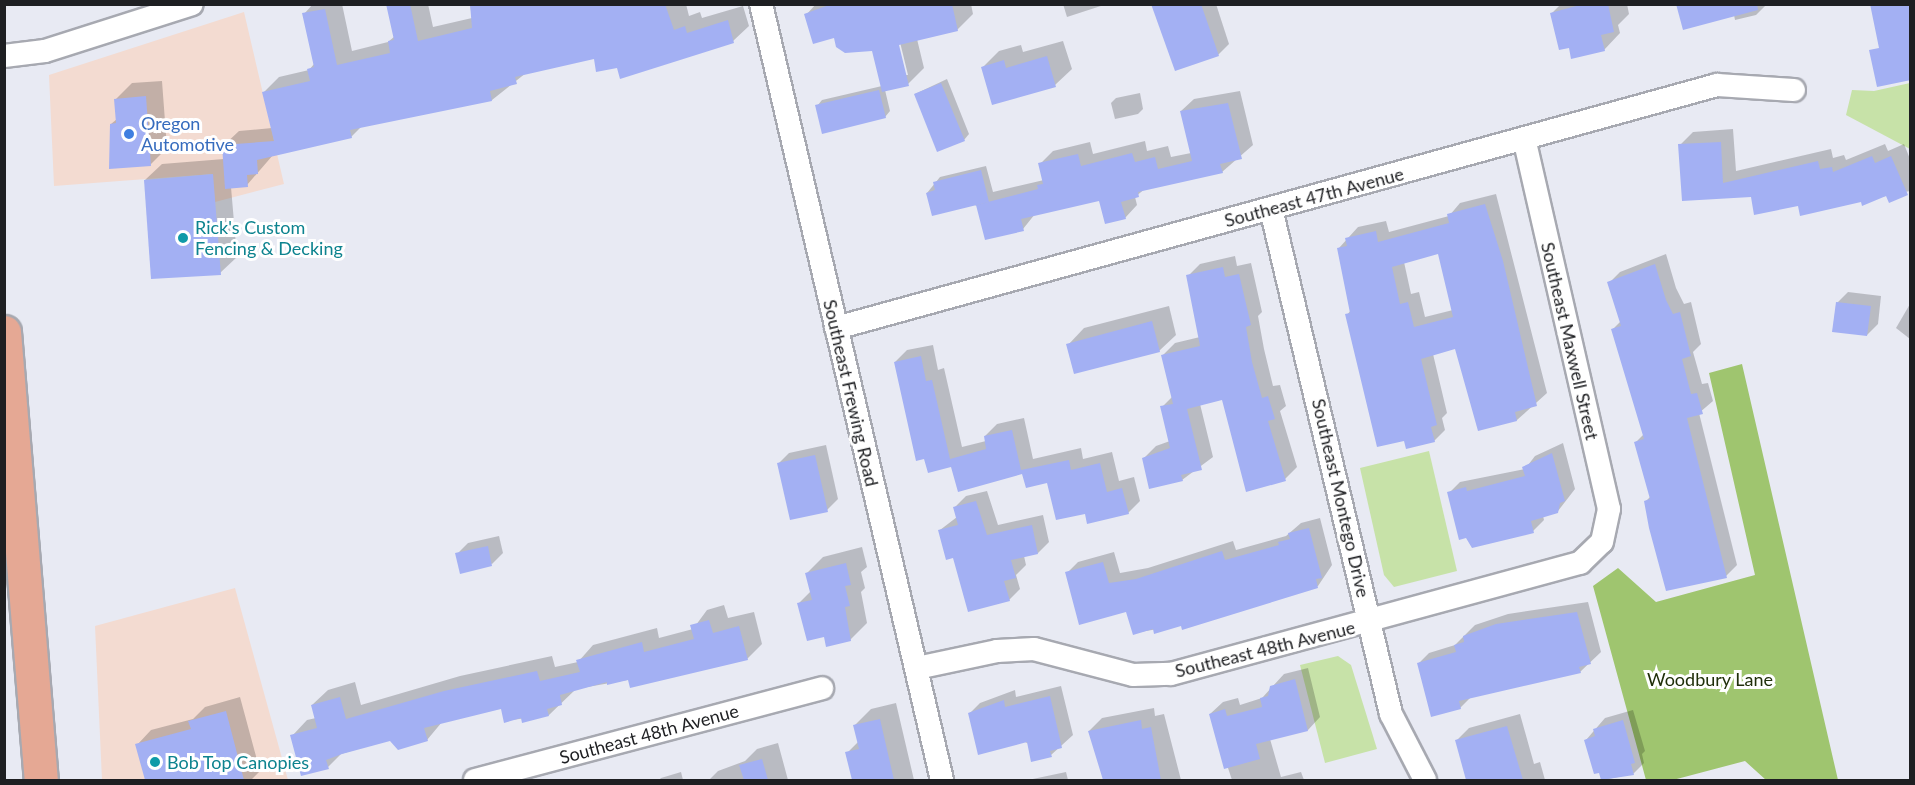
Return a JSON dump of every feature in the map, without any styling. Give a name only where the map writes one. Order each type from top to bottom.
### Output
[{"type":"main road","points":[[4,332],[41,780]]},
{"type":"street","points":[[4,56],[45,51],[192,4]]},
{"type":"street","name":"Southeast Frewing Road","points":[[761,4],[942,780]]},
{"type":"street","name":"Southeast 47th Avenue","points":[[836,328],[1717,85],[1733,83],[1794,90]]},
{"type":"street","name":"Southeast Maxwell Street","points":[[1524,139],[1609,509],[1602,542]]},
{"type":"street","name":"Southeast Montego Drive","points":[[1271,208],[1391,714],[1425,780]]},
{"type":"street","name":"Southeast 48th Avenue","points":[[917,668],[997,651],[1034,649],[1133,675],[1171,674],[1370,622],[1580,563],[1602,542]]},
{"type":"street","name":"Southeast 48th Avenue","points":[[476,780],[822,688]]},
{"type":"shaded area","points":[[244,12],[284,184],[215,202],[212,174],[54,186],[49,75]]},
{"type":"shaded area","points":[[235,588],[288,780],[102,780],[95,626]]},
{"type":"green space","points":[[1910,83],[1910,149],[1846,115],[1852,90],[1874,91]]},
{"type":"green space","name":"Woodbury Lane","points":[[1742,364],[1838,780],[1766,780],[1745,761],[1673,780],[1646,780],[1593,586],[1618,568],[1656,602],[1755,575],[1709,373]]},
{"type":"green space","points":[[1429,451],[1457,571],[1394,587],[1384,575],[1360,468]]},
{"type":"green space","points":[[1338,656],[1351,665],[1377,749],[1325,763],[1300,665]]},
{"type":"building","points":[[386,4],[410,4],[418,41],[472,28],[470,4],[665,4],[674,30],[685,26],[687,33],[728,20],[734,43],[620,79],[617,68],[596,72],[594,59],[515,77],[517,84],[490,91],[492,101],[350,130],[352,138],[257,160],[258,174],[247,175],[248,187],[225,189],[222,145],[274,141],[262,92],[310,81],[307,69],[314,67],[302,13],[325,9],[337,65],[390,53],[388,41],[394,40]]},
{"type":"building","points":[[832,4],[952,4],[958,31],[899,45],[909,86],[882,92],[872,51],[845,53],[836,47],[834,38],[813,44],[804,14]]},
{"type":"building","points":[[1151,4],[1201,4],[1219,56],[1175,71]]},
{"type":"building","points":[[1584,4],[1608,4],[1614,32],[1601,35],[1605,51],[1571,59],[1569,48],[1559,50],[1550,13]]},
{"type":"building","points":[[1676,4],[1757,4],[1758,10],[1683,30]]},
{"type":"building","points":[[1870,4],[1911,4],[1911,80],[1877,87],[1869,50],[1879,48]]},
{"type":"building","points":[[1047,56],[1056,87],[992,105],[981,67],[1004,60],[1006,68]]},
{"type":"building","points":[[941,83],[965,141],[937,152],[914,94]]},
{"type":"building","points":[[879,90],[886,118],[822,134],[815,105]]},
{"type":"building","name":"Oregon Automotive","points":[[146,96],[151,166],[109,169],[110,124],[116,123],[114,99]]},
{"type":"building","points":[[1228,103],[1242,159],[1220,164],[1223,173],[1138,192],[1139,197],[1121,202],[1126,219],[1105,224],[1099,201],[1021,219],[1024,231],[985,240],[976,205],[1038,189],[1037,185],[1043,184],[1038,163],[1078,154],[1081,166],[1132,153],[1135,162],[1155,157],[1158,169],[1192,161],[1180,111]]},
{"type":"building","points":[[1721,142],[1723,183],[1818,161],[1820,169],[1832,167],[1833,172],[1872,156],[1875,163],[1891,156],[1908,195],[1889,203],[1886,196],[1862,206],[1861,202],[1800,216],[1798,206],[1754,215],[1751,197],[1682,201],[1678,144]]},
{"type":"building","points":[[981,170],[989,202],[932,216],[926,193],[935,190],[933,182]]},
{"type":"building","name":"Rick's Custom Fencing & Decking","points":[[213,174],[221,275],[151,279],[144,180]]},
{"type":"building","points":[[1485,204],[1503,261],[1537,406],[1515,412],[1517,421],[1478,431],[1455,349],[1421,359],[1437,425],[1431,427],[1435,442],[1406,449],[1404,441],[1377,447],[1345,314],[1350,313],[1337,248],[1347,246],[1345,238],[1376,231],[1378,242],[1449,223],[1447,214]],"holes":[[[1438,254],[1453,317],[1414,327],[1408,302],[1400,304],[1392,267]]]},
{"type":"building","points":[[1655,264],[1666,300],[1673,314],[1680,312],[1691,356],[1682,359],[1691,394],[1697,393],[1703,414],[1687,418],[1727,578],[1666,591],[1644,501],[1650,499],[1634,442],[1644,439],[1611,329],[1621,326],[1607,282]]},
{"type":"building","points":[[1223,267],[1225,277],[1239,274],[1251,325],[1246,327],[1252,362],[1262,398],[1268,396],[1275,419],[1268,421],[1286,481],[1246,492],[1222,400],[1187,409],[1202,470],[1181,475],[1183,481],[1149,489],[1142,458],[1170,448],[1160,406],[1173,404],[1161,355],[1200,346],[1186,275]]},
{"type":"building","points":[[1836,302],[1871,306],[1867,336],[1832,332]]},
{"type":"building","points":[[1152,321],[1160,352],[1074,374],[1066,344]]},
{"type":"building","points":[[921,356],[926,381],[932,380],[950,459],[986,449],[984,436],[1012,430],[1021,470],[1069,460],[1071,470],[1100,463],[1107,492],[1122,488],[1129,514],[1087,524],[1085,514],[1056,520],[1047,483],[1026,488],[1022,474],[958,492],[951,467],[928,473],[924,459],[916,461],[894,362]]},
{"type":"building","points":[[1552,453],[1565,501],[1560,503],[1558,513],[1531,521],[1534,533],[1472,548],[1466,538],[1459,540],[1447,492],[1466,487],[1467,491],[1525,476],[1522,467]]},
{"type":"building","points":[[815,455],[828,512],[790,520],[777,463]]},
{"type":"building","points":[[976,501],[987,535],[1032,525],[1038,554],[1011,560],[1016,578],[1004,581],[1010,601],[968,612],[953,558],[946,560],[938,530],[958,525],[953,507]]},
{"type":"building","points":[[1309,528],[1322,578],[1316,579],[1318,588],[1182,630],[1181,626],[1154,634],[1153,629],[1133,635],[1126,612],[1079,625],[1065,572],[1103,562],[1109,583],[1136,579],[1222,551],[1225,560],[1279,545],[1278,542],[1290,539],[1288,533]]},
{"type":"building","points":[[488,546],[492,566],[460,574],[455,553]]},
{"type":"building","points":[[846,563],[851,585],[845,586],[850,606],[845,607],[851,641],[826,647],[824,637],[807,641],[797,603],[812,600],[805,573]]},
{"type":"building","points":[[1577,612],[1591,664],[1579,667],[1581,673],[1459,701],[1461,709],[1431,717],[1417,663],[1456,652],[1454,645],[1464,642],[1463,636],[1496,624]]},
{"type":"building","points":[[709,620],[713,633],[739,626],[748,660],[630,688],[628,680],[607,685],[607,682],[560,695],[562,705],[547,709],[549,716],[522,723],[521,718],[504,723],[501,709],[424,728],[428,741],[398,750],[390,741],[342,754],[326,760],[329,769],[301,776],[290,735],[317,728],[311,705],[340,697],[346,719],[444,691],[537,671],[540,681],[580,672],[576,660],[642,642],[644,652],[694,639],[690,625]]},
{"type":"building","points":[[1295,679],[1308,731],[1256,744],[1260,759],[1224,769],[1209,714],[1225,709],[1227,716],[1262,707],[1260,698],[1268,696],[1270,686]]},
{"type":"building","points":[[1050,696],[1062,748],[1050,751],[1052,757],[1031,762],[1027,742],[978,755],[968,713],[1004,700],[1005,707]]},
{"type":"building","points":[[226,711],[244,780],[145,780],[135,744],[191,729],[188,721]]},
{"type":"building","points":[[880,719],[894,780],[852,780],[845,752],[859,749],[853,725]]},
{"type":"building","points":[[1141,720],[1142,729],[1151,727],[1161,780],[1103,780],[1088,731]]},
{"type":"building","points":[[1623,720],[1635,763],[1631,764],[1634,775],[1601,780],[1599,773],[1594,774],[1584,740],[1595,736],[1593,729]]},
{"type":"building","points":[[1507,726],[1523,780],[1466,780],[1455,740]]},
{"type":"building","points":[[762,759],[768,780],[744,780],[739,765]]},
{"type":"place","name":"Oregon Automotive","points":[[129,134]]},
{"type":"place","name":"Rick's Custom Fencing & Decking","points":[[183,238]]},
{"type":"place","name":"Bob Top Canopies","points":[[155,762]]}]
